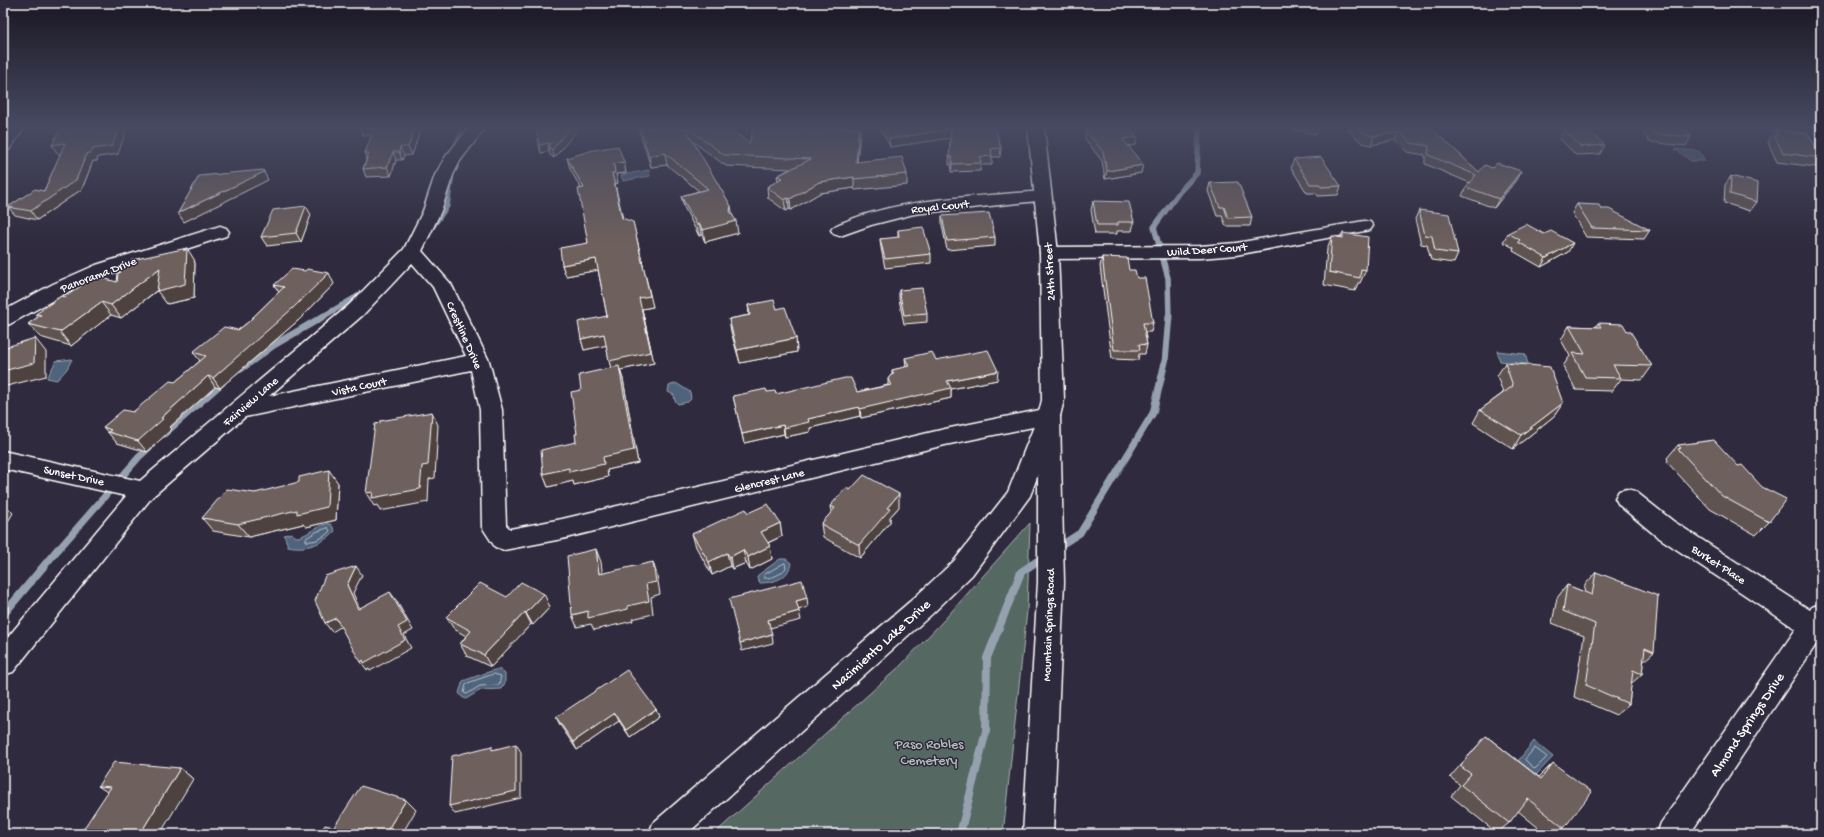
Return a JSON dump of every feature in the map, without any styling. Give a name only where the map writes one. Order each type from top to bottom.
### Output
[{"type":"street","name":"Fairview Lane","points":[[3,663],[144,491],[356,310],[412,252],[432,211],[444,175],[448,167]]},
{"type":"street","name":"24th Street","points":[[1039,167],[1049,253],[1053,400],[1049,416]]},
{"type":"street","name":"Royal Court","points":[[840,230],[888,213],[914,208],[1042,196]]},
{"type":"street","name":"Wild Deer Court","points":[[1049,253],[1200,252],[1236,250],[1364,226]]},
{"type":"street","name":"Panorama Drive","points":[[3,319],[57,290],[92,274],[118,264],[186,245],[220,232]]},
{"type":"street","name":"Crestline Drive","points":[[412,252],[441,284],[479,361],[491,410],[494,527]]},
{"type":"street","name":"Vista Court","points":[[239,411],[479,361]]},
{"type":"street","name":"Glencrest Lane","points":[[494,527],[504,540],[525,537],[637,512],[945,437],[1049,416]]},
{"type":"street","name":"Nacimiento Lake Drive","points":[[664,834],[923,606],[963,568],[1018,496],[1049,416]]},
{"type":"street","name":"Mountain Springs Road","points":[[1038,834],[1051,582],[1049,416]]},
{"type":"street","name":"Sunset Drive","points":[[3,460],[144,491]]},
{"type":"street","name":"Burket Place","points":[[1627,498],[1664,528],[1817,620]]},
{"type":"street","name":"Almond Springs Drive","points":[[1672,834],[1817,620]]},
{"type":"green space","name":"Paso Robles Cemetery","points":[[1030,523],[1027,611],[1003,834],[714,834],[900,666],[944,620]]},
{"type":"water","points":[[649,170],[650,176],[623,181],[621,175]]},
{"type":"water","points":[[1497,351],[1525,354],[1528,364],[1500,361]]},
{"type":"water","points":[[72,359],[67,369],[57,380],[47,378],[56,361]]},
{"type":"water","points":[[676,383],[690,392],[691,399],[688,402],[678,404],[675,401],[674,395],[668,392],[669,386]]},
{"type":"water","points":[[326,524],[331,524],[335,531],[319,543],[301,547],[288,546],[284,535],[292,533],[296,537],[300,537]]},
{"type":"water","points":[[780,559],[786,559],[791,563],[790,568],[784,576],[775,581],[760,583],[757,578],[758,575]]},
{"type":"water","points":[[494,670],[501,670],[505,674],[505,683],[501,689],[481,690],[466,699],[459,693],[463,681]]},
{"type":"water","points":[[1534,741],[1553,757],[1536,775],[1518,761]]},
{"type":"building","points":[[54,167],[81,167],[76,180],[31,211],[8,207],[35,189],[44,191]]},
{"type":"building","points":[[364,167],[386,167],[363,169]]},
{"type":"building","points":[[572,167],[614,167],[615,173],[612,173],[622,218],[633,222],[650,296],[639,298],[651,352],[609,361],[604,334],[581,339],[578,322],[607,316],[596,259],[562,265],[560,248],[588,243],[578,189],[584,188]]},
{"type":"building","points":[[682,167],[708,167],[731,206],[730,211],[736,221],[703,230],[699,224],[697,225],[681,196],[708,189]]},
{"type":"building","points":[[795,167],[905,167],[907,174],[854,179],[854,177],[819,182],[790,199],[788,198],[784,200],[767,187],[782,178],[777,176]]},
{"type":"building","points":[[1106,167],[1131,167],[1107,171]]},
{"type":"building","points":[[1299,167],[1328,167],[1341,186],[1321,187],[1319,184],[1310,184]]},
{"type":"building","points":[[1457,167],[1474,167],[1479,172],[1483,167],[1509,167],[1521,171],[1499,199],[1466,187],[1476,175]]},
{"type":"building","points":[[263,170],[264,172],[178,213],[199,176]]},
{"type":"building","points":[[1731,176],[1758,183],[1757,202],[1730,194]]},
{"type":"building","points":[[1238,182],[1252,217],[1228,218],[1224,207],[1220,207],[1210,183]]},
{"type":"building","points":[[1093,201],[1129,202],[1134,222],[1118,222],[1118,225],[1097,225]]},
{"type":"building","points":[[1577,204],[1599,205],[1601,209],[1609,209],[1650,230],[1592,228]]},
{"type":"building","points":[[306,206],[296,233],[261,237],[273,210]]},
{"type":"building","points":[[1419,210],[1449,214],[1458,254],[1435,251],[1432,236],[1425,235]]},
{"type":"building","points":[[989,213],[995,237],[947,241],[942,216]]},
{"type":"building","points":[[1526,224],[1544,234],[1551,231],[1573,243],[1546,258],[1518,242],[1520,240],[1508,233]]},
{"type":"building","points":[[923,227],[931,254],[885,259],[880,239],[899,237],[898,230]]},
{"type":"building","points":[[1343,233],[1368,237],[1366,270],[1361,269],[1360,278],[1329,272],[1332,236],[1343,238]]},
{"type":"building","points":[[187,248],[183,250],[187,250],[185,284],[157,291],[160,268],[111,305],[101,302],[60,332],[28,324],[41,315],[36,314],[61,296],[65,297],[95,276],[117,282],[118,273],[121,272],[122,264],[132,262],[132,260]]},
{"type":"building","points":[[1102,257],[1127,258],[1129,270],[1135,270],[1137,278],[1145,278],[1153,323],[1143,323],[1147,345],[1139,344],[1140,350],[1114,350]]},
{"type":"building","points":[[292,269],[305,271],[307,269],[329,273],[293,308],[213,378],[208,376],[161,418],[163,419],[138,441],[108,432],[111,430],[103,427],[123,410],[133,412],[170,381],[175,382],[206,356],[193,352],[224,327],[238,330],[247,323],[284,287],[274,285]]},
{"type":"building","points":[[922,288],[927,313],[904,315],[899,290]]},
{"type":"building","points":[[774,300],[777,309],[785,307],[796,338],[737,350],[729,319],[750,315],[748,305]]},
{"type":"building","points":[[1598,323],[1623,324],[1627,331],[1630,331],[1652,366],[1613,365],[1621,378],[1585,377],[1572,353],[1585,354],[1569,326],[1601,327]]},
{"type":"building","points":[[35,338],[34,363],[3,371],[3,348]]},
{"type":"building","points":[[988,350],[998,371],[947,381],[951,388],[860,409],[859,407],[808,419],[809,422],[784,428],[783,425],[742,434],[733,396],[766,389],[767,392],[775,391],[776,394],[845,378],[851,378],[857,392],[891,385],[888,379],[894,374],[892,370],[909,366],[905,358],[932,352],[936,360]]},
{"type":"building","points":[[1505,363],[1550,367],[1563,403],[1521,435],[1480,410],[1513,386]]},
{"type":"building","points":[[619,366],[634,450],[603,457],[604,464],[569,472],[569,468],[543,474],[541,450],[576,442],[575,434],[577,434],[571,392],[581,390],[579,375]]},
{"type":"building","points":[[432,412],[428,465],[422,466],[420,489],[372,498],[373,492],[366,493],[375,424],[380,423],[380,421]]},
{"type":"building","points":[[1714,440],[1738,466],[1742,465],[1762,487],[1786,499],[1769,522],[1722,496],[1678,449],[1681,448],[1678,445]]},
{"type":"building","points":[[329,470],[327,507],[297,514],[297,510],[238,524],[202,518],[227,489],[255,493],[299,482],[299,477]]},
{"type":"building","points":[[864,475],[899,494],[887,508],[890,509],[859,545],[821,524],[835,508],[830,506],[846,488],[850,490]]},
{"type":"building","points":[[768,504],[780,523],[761,532],[770,546],[748,557],[743,550],[730,557],[727,553],[709,562],[692,534],[746,509],[748,513]]},
{"type":"building","points":[[596,549],[599,574],[653,562],[656,582],[646,584],[649,601],[628,606],[628,609],[588,618],[588,611],[572,615],[567,556]]},
{"type":"building","points":[[356,566],[347,585],[358,609],[390,592],[407,622],[398,627],[405,640],[364,663],[363,660],[361,662],[354,651],[336,618],[325,623],[315,601],[325,576]]},
{"type":"building","points":[[1596,572],[1658,596],[1654,652],[1645,648],[1642,674],[1633,670],[1629,704],[1586,685],[1595,624],[1563,611],[1567,585],[1592,595]]},
{"type":"building","points":[[802,580],[807,598],[796,601],[799,611],[768,620],[772,634],[740,643],[729,599]]},
{"type":"building","points":[[521,582],[544,594],[484,655],[460,644],[471,631],[446,617],[480,583],[507,597]]},
{"type":"building","points":[[627,670],[656,709],[626,730],[615,713],[573,742],[556,717]]},
{"type":"building","points":[[1486,736],[1541,779],[1553,763],[1592,792],[1564,828],[1528,799],[1509,823],[1461,785],[1471,774],[1460,766]]},
{"type":"building","points":[[516,744],[516,791],[449,806],[452,756],[492,746],[492,750]]},
{"type":"building","points":[[114,762],[180,768],[140,834],[80,834],[111,787],[98,786]]},
{"type":"building","points":[[361,786],[406,800],[385,834],[319,834],[325,825],[334,827]]},
{"type":"waterway","points":[[1169,316],[1168,278],[1154,227],[1180,191],[1197,173],[1197,167]]},
{"type":"waterway","points":[[431,229],[447,206],[452,173]]},
{"type":"waterway","points":[[322,317],[365,292]]},
{"type":"waterway","points":[[241,369],[274,345],[324,316]]},
{"type":"waterway","points":[[1055,549],[1080,533],[1153,413],[1165,362],[1169,316]]},
{"type":"waterway","points":[[164,434],[223,382]]},
{"type":"waterway","points":[[58,550],[139,457],[152,445]]},
{"type":"waterway","points":[[3,615],[58,549]]},
{"type":"waterway","points":[[960,834],[986,731],[987,658],[1021,572],[1045,556]]}]
